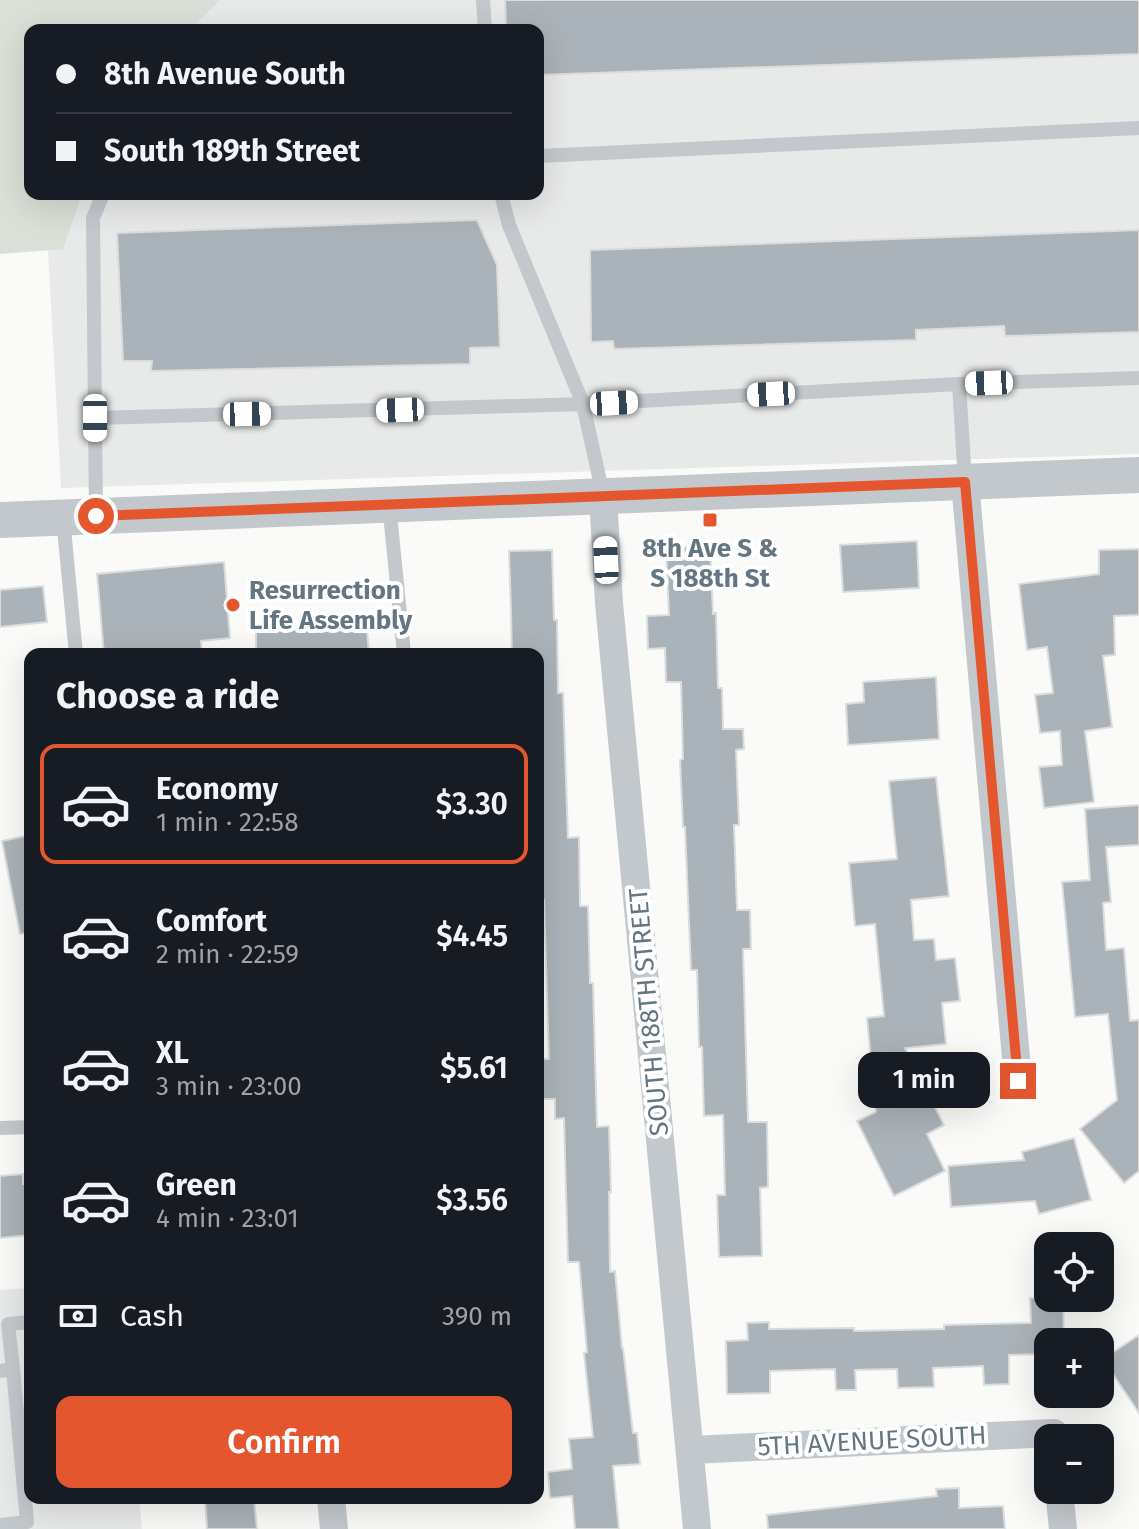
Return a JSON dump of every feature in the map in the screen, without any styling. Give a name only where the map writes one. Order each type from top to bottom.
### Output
[{"type":"street","points":[[0,520],[1139,475]]},
{"type":"street","points":[[965,482],[1018,1081]]},
{"type":"street","name":"SOUTH 188TH STREET","points":[[603,495],[611,619],[697,1529]]},
{"type":"street","name":"5TH AVENUE SOUTH","points":[[691,1450],[1034,1437]]},
{"type":"street","points":[[332,1504],[334,1529]]},
{"type":"street","points":[[1060,1504],[1063,1529]]},
{"type":"lane","points":[[483,0],[485,24]]},
{"type":"lane","points":[[544,156],[1139,128]]},
{"type":"lane","points":[[76,648],[80,516],[95,418],[93,218],[100,200]]},
{"type":"lane","points":[[503,200],[509,225],[583,404],[603,495]]},
{"type":"lane","points":[[95,418],[583,404],[959,384],[1139,378]]},
{"type":"lane","points":[[959,384],[965,482]]},
{"type":"lane","points":[[389,504],[403,648]]},
{"type":"lane","points":[[0,1128],[24,1127]]},
{"type":"lane","points":[[24,1323],[8,1324],[6,1370],[24,1500]]},
{"type":"lane","points":[[0,1525],[27,1522],[25,1504]]},
{"type":"shaded area","points":[[0,0],[220,0],[196,24],[24,24],[24,200],[80,200],[63,249],[0,254]]},
{"type":"shaded area","points":[[152,0],[1139,0],[1139,454],[61,488],[45,200],[544,200],[544,24],[134,24]]},
{"type":"shaded area","points":[[24,1288],[24,1504],[140,1504],[142,1529],[0,1529],[0,1290]]},
{"type":"building","points":[[505,0],[1139,0],[1139,54],[544,75],[544,24],[506,24]]},
{"type":"building","points":[[477,220],[497,265],[500,347],[470,348],[470,364],[151,371],[152,361],[123,361],[117,233]]},
{"type":"building","points":[[1139,230],[1139,332],[1005,336],[1004,326],[916,330],[916,340],[614,349],[613,341],[591,342],[590,250]]},
{"type":"building","points":[[917,541],[919,588],[843,592],[840,545]]},
{"type":"building","points":[[710,546],[723,729],[743,729],[744,749],[736,750],[739,825],[734,825],[737,910],[750,910],[751,949],[743,949],[748,1122],[767,1122],[768,1187],[760,1188],[762,1256],[719,1257],[717,1195],[725,1195],[723,1115],[704,1116],[697,970],[691,970],[683,827],[681,682],[666,682],[665,648],[648,649],[647,616],[669,615],[666,548]]},
{"type":"building","points":[[1139,549],[1139,615],[1114,616],[1115,655],[1103,656],[1112,727],[1085,731],[1094,802],[1044,808],[1039,767],[1062,765],[1060,731],[1040,733],[1035,695],[1053,693],[1047,647],[1027,650],[1019,584],[1099,574],[1099,550]]},
{"type":"building","points":[[552,550],[558,693],[563,693],[568,838],[579,837],[580,906],[588,906],[597,1127],[609,1126],[610,1272],[615,1271],[633,1433],[637,1433],[640,1464],[613,1466],[619,1529],[575,1529],[572,1496],[550,1498],[548,1472],[572,1469],[569,1439],[593,1437],[579,1262],[568,1262],[564,1118],[555,1119],[555,1099],[544,1099],[544,1059],[549,1059],[544,900],[544,648],[512,648],[509,551]]},
{"type":"building","points":[[224,562],[230,638],[201,641],[202,648],[103,648],[97,574]]},
{"type":"building","points":[[43,586],[47,622],[0,627],[0,590]]},
{"type":"building","points":[[366,619],[368,648],[256,648],[256,632],[274,632],[274,628]]},
{"type":"building","points":[[936,677],[939,739],[848,745],[846,704],[864,702],[863,682]]},
{"type":"building","points":[[936,777],[949,896],[911,900],[914,940],[934,939],[936,960],[955,958],[960,1001],[942,1003],[946,1044],[905,1048],[944,1125],[927,1134],[945,1171],[894,1196],[857,1121],[876,1112],[867,1018],[884,1016],[875,924],[855,926],[849,863],[897,859],[889,781]]},
{"type":"building","points":[[1139,805],[1139,845],[1106,847],[1111,902],[1103,903],[1106,950],[1124,948],[1130,1021],[1139,1020],[1139,1171],[1124,1183],[1080,1129],[1117,1100],[1108,1014],[1075,1017],[1062,882],[1090,880],[1085,809]]},
{"type":"building","points":[[24,836],[24,934],[20,934],[2,841]]},
{"type":"building","points":[[1074,1138],[1091,1200],[1039,1214],[1035,1201],[951,1207],[948,1166],[1024,1160],[1022,1152]]},
{"type":"building","points":[[23,1174],[24,1236],[0,1238],[0,1176]]},
{"type":"building","points":[[1030,1298],[1034,1298],[1034,1312],[1063,1312],[1064,1328],[1034,1328],[1034,1354],[1009,1355],[1009,1384],[984,1385],[983,1366],[933,1368],[934,1387],[898,1388],[897,1369],[855,1370],[856,1390],[836,1390],[835,1369],[770,1371],[770,1393],[727,1394],[726,1341],[748,1340],[747,1323],[769,1322],[769,1329],[854,1328],[854,1331],[1031,1323]]},
{"type":"building","points":[[1139,1335],[1139,1413],[1114,1376],[1114,1352]]},
{"type":"building","points":[[959,1488],[959,1508],[1003,1506],[1005,1529],[768,1529],[767,1515],[937,1496],[936,1489]]},
{"type":"building","points":[[205,1504],[255,1504],[257,1529],[207,1529]]},
{"type":"place","name":"8th Ave S & S 188th St","points":[[710,520]]},
{"type":"place","name":"Resurrection Life Assembly","points":[[233,605]]},
{"type":"route","points":[[96,516],[965,482],[1018,1081]]}]
